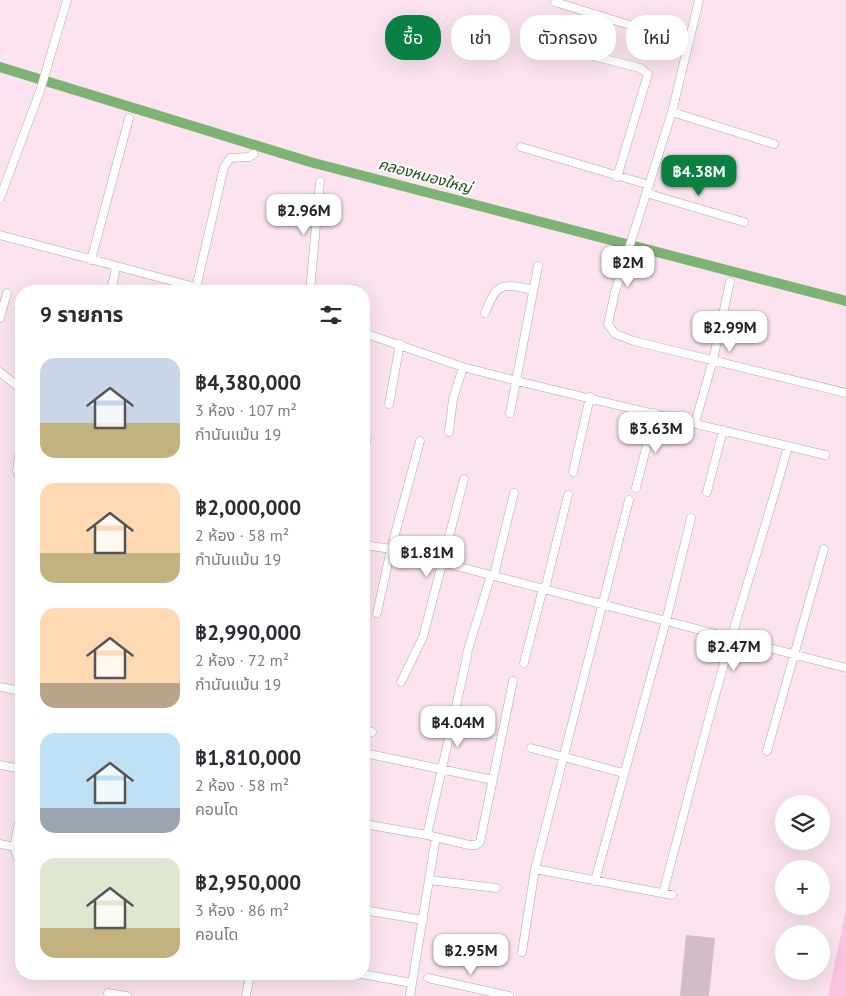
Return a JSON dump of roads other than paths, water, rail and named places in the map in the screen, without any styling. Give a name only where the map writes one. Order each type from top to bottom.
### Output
[{"type":"street","points":[[0,198],[40,91],[67,0]]},
{"type":"street","points":[[688,43],[699,0]]},
{"type":"street","points":[[555,2],[626,24]]},
{"type":"street","points":[[608,60],[640,68],[648,74],[617,177]]},
{"type":"street","points":[[684,60],[672,112],[608,315],[610,331],[634,341],[846,393]]},
{"type":"street","points":[[672,112],[774,144]]},
{"type":"street","points":[[91,260],[129,118]]},
{"type":"street","points":[[521,147],[649,185]]},
{"type":"street","points":[[197,285],[226,161],[230,158],[254,154]]},
{"type":"street","points":[[311,285],[320,182]]},
{"type":"street","points":[[646,193],[744,222]]},
{"type":"street","points":[[0,235],[184,285]]},
{"type":"street","points":[[510,413],[538,266]]},
{"type":"street","points":[[112,285],[116,268]]},
{"type":"street","points":[[695,423],[713,360],[730,282]]},
{"type":"street","points":[[485,312],[493,293],[500,287],[514,286],[533,290]]},
{"type":"street","points":[[0,318],[7,293]]},
{"type":"street","points":[[370,335],[463,367],[825,455]]},
{"type":"street","points":[[389,404],[400,344]]},
{"type":"street","points":[[449,432],[453,399],[463,367]]},
{"type":"street","points":[[0,372],[15,384]]},
{"type":"street","points":[[573,472],[590,397]]},
{"type":"street","points":[[636,488],[656,413]]},
{"type":"street","points":[[707,492],[722,430]]},
{"type":"street","points":[[377,613],[390,549],[420,441]]},
{"type":"street","points":[[662,893],[731,638],[762,533],[771,511],[788,446]]},
{"type":"street","points":[[401,682],[423,637],[464,479]]},
{"type":"street","points":[[427,835],[467,655],[492,575],[514,493]]},
{"type":"street","points":[[524,663],[568,495]]},
{"type":"street","points":[[522,952],[534,869],[629,500]]},
{"type":"street","points":[[595,881],[666,621],[691,518]]},
{"type":"street","points":[[370,546],[390,549],[544,588],[846,668]]},
{"type":"street","points":[[768,751],[824,549]]},
{"type":"street","points":[[370,825],[427,835],[469,845],[476,845],[480,842],[513,681]]},
{"type":"street","points":[[0,687],[15,690]]},
{"type":"street","points":[[531,748],[624,773]]},
{"type":"street","points":[[370,754],[441,771],[493,780]]},
{"type":"street","points":[[0,765],[15,768]]},
{"type":"street","points":[[410,996],[436,837]]},
{"type":"street","points":[[0,844],[15,846]]},
{"type":"street","points":[[534,869],[672,895]]},
{"type":"street","points":[[430,880],[496,888]]},
{"type":"street","points":[[370,911],[423,920]]},
{"type":"street","points":[[370,976],[412,983]]},
{"type":"street","points":[[428,978],[476,993],[510,996]]},
{"type":"street","points":[[246,996],[249,980]]},
{"type":"street","points":[[108,993],[127,996]]},
{"type":"waterway","name":"คลองหนองใหญ่","points":[[0,67],[310,162],[846,301]]}]
